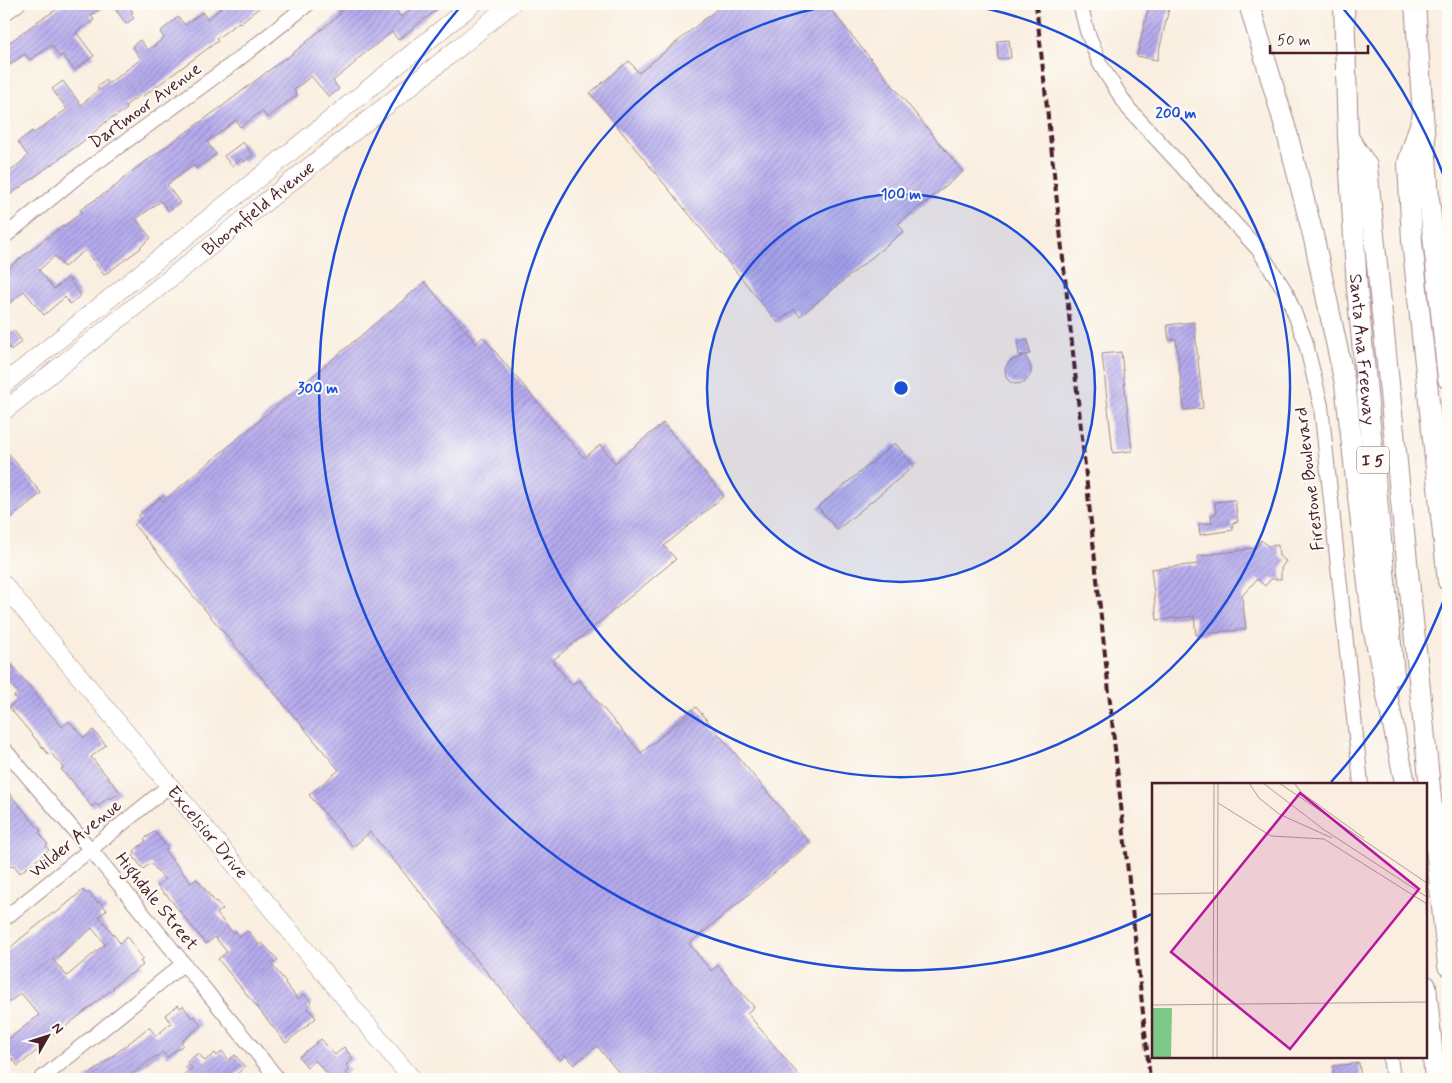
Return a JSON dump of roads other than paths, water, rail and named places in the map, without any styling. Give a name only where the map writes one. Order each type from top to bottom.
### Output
[{"type":"highway","points":[[1250,4],[1312,230],[1345,384],[1373,627],[1405,783]]},
{"type":"highway","name":"Santa Ana Freeway","points":[[1344,4],[1348,137],[1357,289],[1405,783]]},
{"type":"highway","points":[[1415,4],[1429,198],[1448,379]]},
{"type":"highway","points":[[1422,114],[1408,163],[1412,241],[1448,581]]},
{"type":"highway","points":[[1348,137],[1367,166],[1448,966]]},
{"type":"highway","points":[[1427,996],[1435,1079]]},
{"type":"main road","name":"Bloomfield Avenue","points":[[4,411],[462,45],[510,4]]},
{"type":"main road","name":"Bloomfield Avenue","points":[[4,384],[466,9]]},
{"type":"main road","points":[[462,45],[460,32],[466,9]]},
{"type":"main road","points":[[433,36],[451,39],[462,45]]},
{"type":"main road","name":"Excelsior Drive","points":[[4,585],[412,1079]]},
{"type":"street","points":[[4,14],[18,4]]},
{"type":"street","name":"Dartmoor Avenue","points":[[4,237],[78,176],[236,62],[308,4]]},
{"type":"street","name":"Firestone Boulevard","points":[[1080,4],[1086,31],[1100,64],[1128,108],[1258,249],[1286,292],[1305,340],[1321,406],[1361,783]]},
{"type":"street","name":"Highdale Street","points":[[4,749],[91,850],[278,1079]]},
{"type":"street","name":"Wilder Avenue","points":[[4,919],[170,786]]},
{"type":"street","points":[[41,1079],[183,964]]},
{"type":"street","points":[[1390,1058],[1393,1079]]},
{"type":"railway","points":[[1036,4],[1150,1079]]}]
